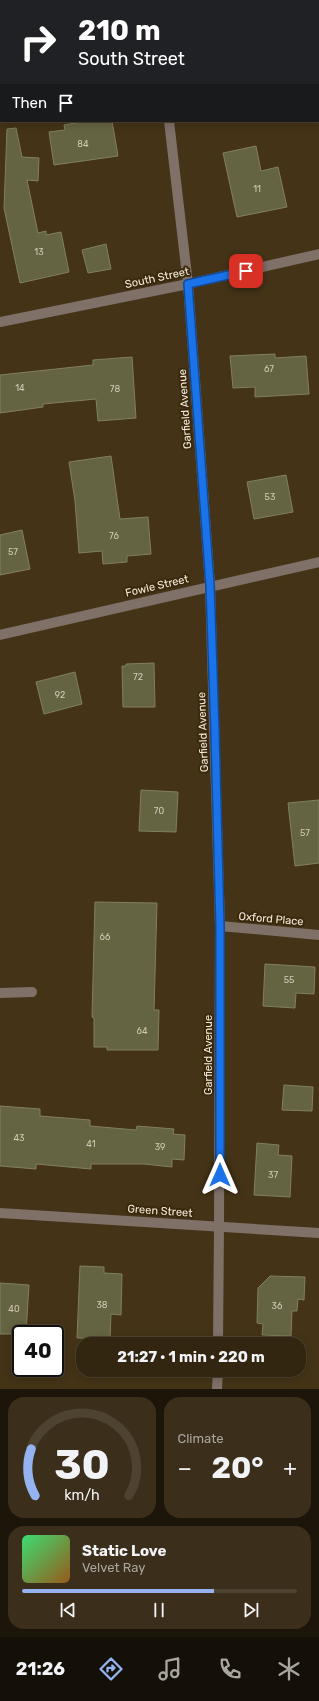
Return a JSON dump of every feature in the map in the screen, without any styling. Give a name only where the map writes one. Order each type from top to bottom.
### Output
[{"type":"street","name":"Garfield Avenue","points":[[168,122],[188,284],[210,585],[220,926],[218,1337]]},
{"type":"street","name":"South Street","points":[[0,322],[188,284],[319,254]]},
{"type":"street","name":"Fowle Street","points":[[0,635],[210,585],[319,562]]},
{"type":"street","name":"Oxford Place","points":[[220,926],[319,935]]},
{"type":"street","points":[[0,993],[32,992]]},
{"type":"street","name":"Green Street","points":[[0,1213],[319,1233]]},
{"type":"street","points":[[217,1389],[218,1377]]},
{"type":"building","points":[[81,122],[112,122],[118,156],[54,165],[49,132],[65,130],[64,125]]},
{"type":"building","points":[[16,128],[22,157],[39,158],[38,181],[27,180],[38,233],[46,231],[46,235],[61,232],[69,272],[20,283],[4,208],[7,129]]},
{"type":"building","points":[[256,146],[261,171],[278,167],[287,207],[237,217],[223,153]]},
{"type":"building","points":[[106,244],[111,269],[88,273],[82,250]]},
{"type":"building","points":[[275,354],[275,358],[306,356],[309,394],[255,397],[255,387],[233,388],[230,356]]},
{"type":"building","points":[[132,357],[136,418],[98,421],[96,399],[43,404],[43,407],[0,413],[0,375],[93,365],[93,360]]},
{"type":"building","points":[[111,456],[120,519],[148,517],[151,554],[127,556],[127,562],[103,564],[102,551],[79,553],[75,501],[69,462]]},
{"type":"building","points":[[286,475],[293,512],[254,519],[247,482]]},
{"type":"building","points":[[22,530],[30,569],[0,575],[0,535]]},
{"type":"building","points":[[154,663],[155,707],[123,707],[122,666],[126,666],[126,664]]},
{"type":"building","points":[[75,672],[82,704],[44,714],[36,682]]},
{"type":"building","points":[[141,790],[178,792],[176,832],[139,831]]},
{"type":"building","points":[[319,800],[319,863],[295,866],[288,803]]},
{"type":"building","points":[[95,902],[157,903],[154,1010],[159,1010],[158,1050],[107,1050],[107,1047],[94,1047],[94,1018],[92,1017]]},
{"type":"building","points":[[265,964],[315,967],[314,994],[296,993],[295,1008],[263,1006]]},
{"type":"building","points":[[284,1085],[313,1087],[312,1111],[282,1110]]},
{"type":"building","points":[[0,1106],[40,1109],[40,1116],[90,1120],[90,1126],[136,1130],[137,1126],[174,1129],[173,1134],[185,1135],[184,1160],[172,1159],[172,1167],[144,1164],[91,1164],[91,1169],[36,1164],[36,1169],[0,1166]]},
{"type":"building","points":[[257,1143],[279,1145],[278,1155],[292,1156],[290,1197],[254,1195]]},
{"type":"building","points":[[80,1266],[104,1267],[104,1273],[122,1274],[121,1315],[111,1314],[110,1337],[77,1337]]},
{"type":"building","points":[[270,1276],[305,1277],[304,1300],[298,1299],[297,1311],[292,1311],[291,1336],[262,1335],[263,1324],[257,1323],[258,1288]]},
{"type":"building","points":[[0,1283],[29,1285],[27,1325],[12,1325],[12,1334],[0,1334]]},
{"type":"route","points":[[220,1175],[220,926],[210,585],[188,284],[246,271]]}]
